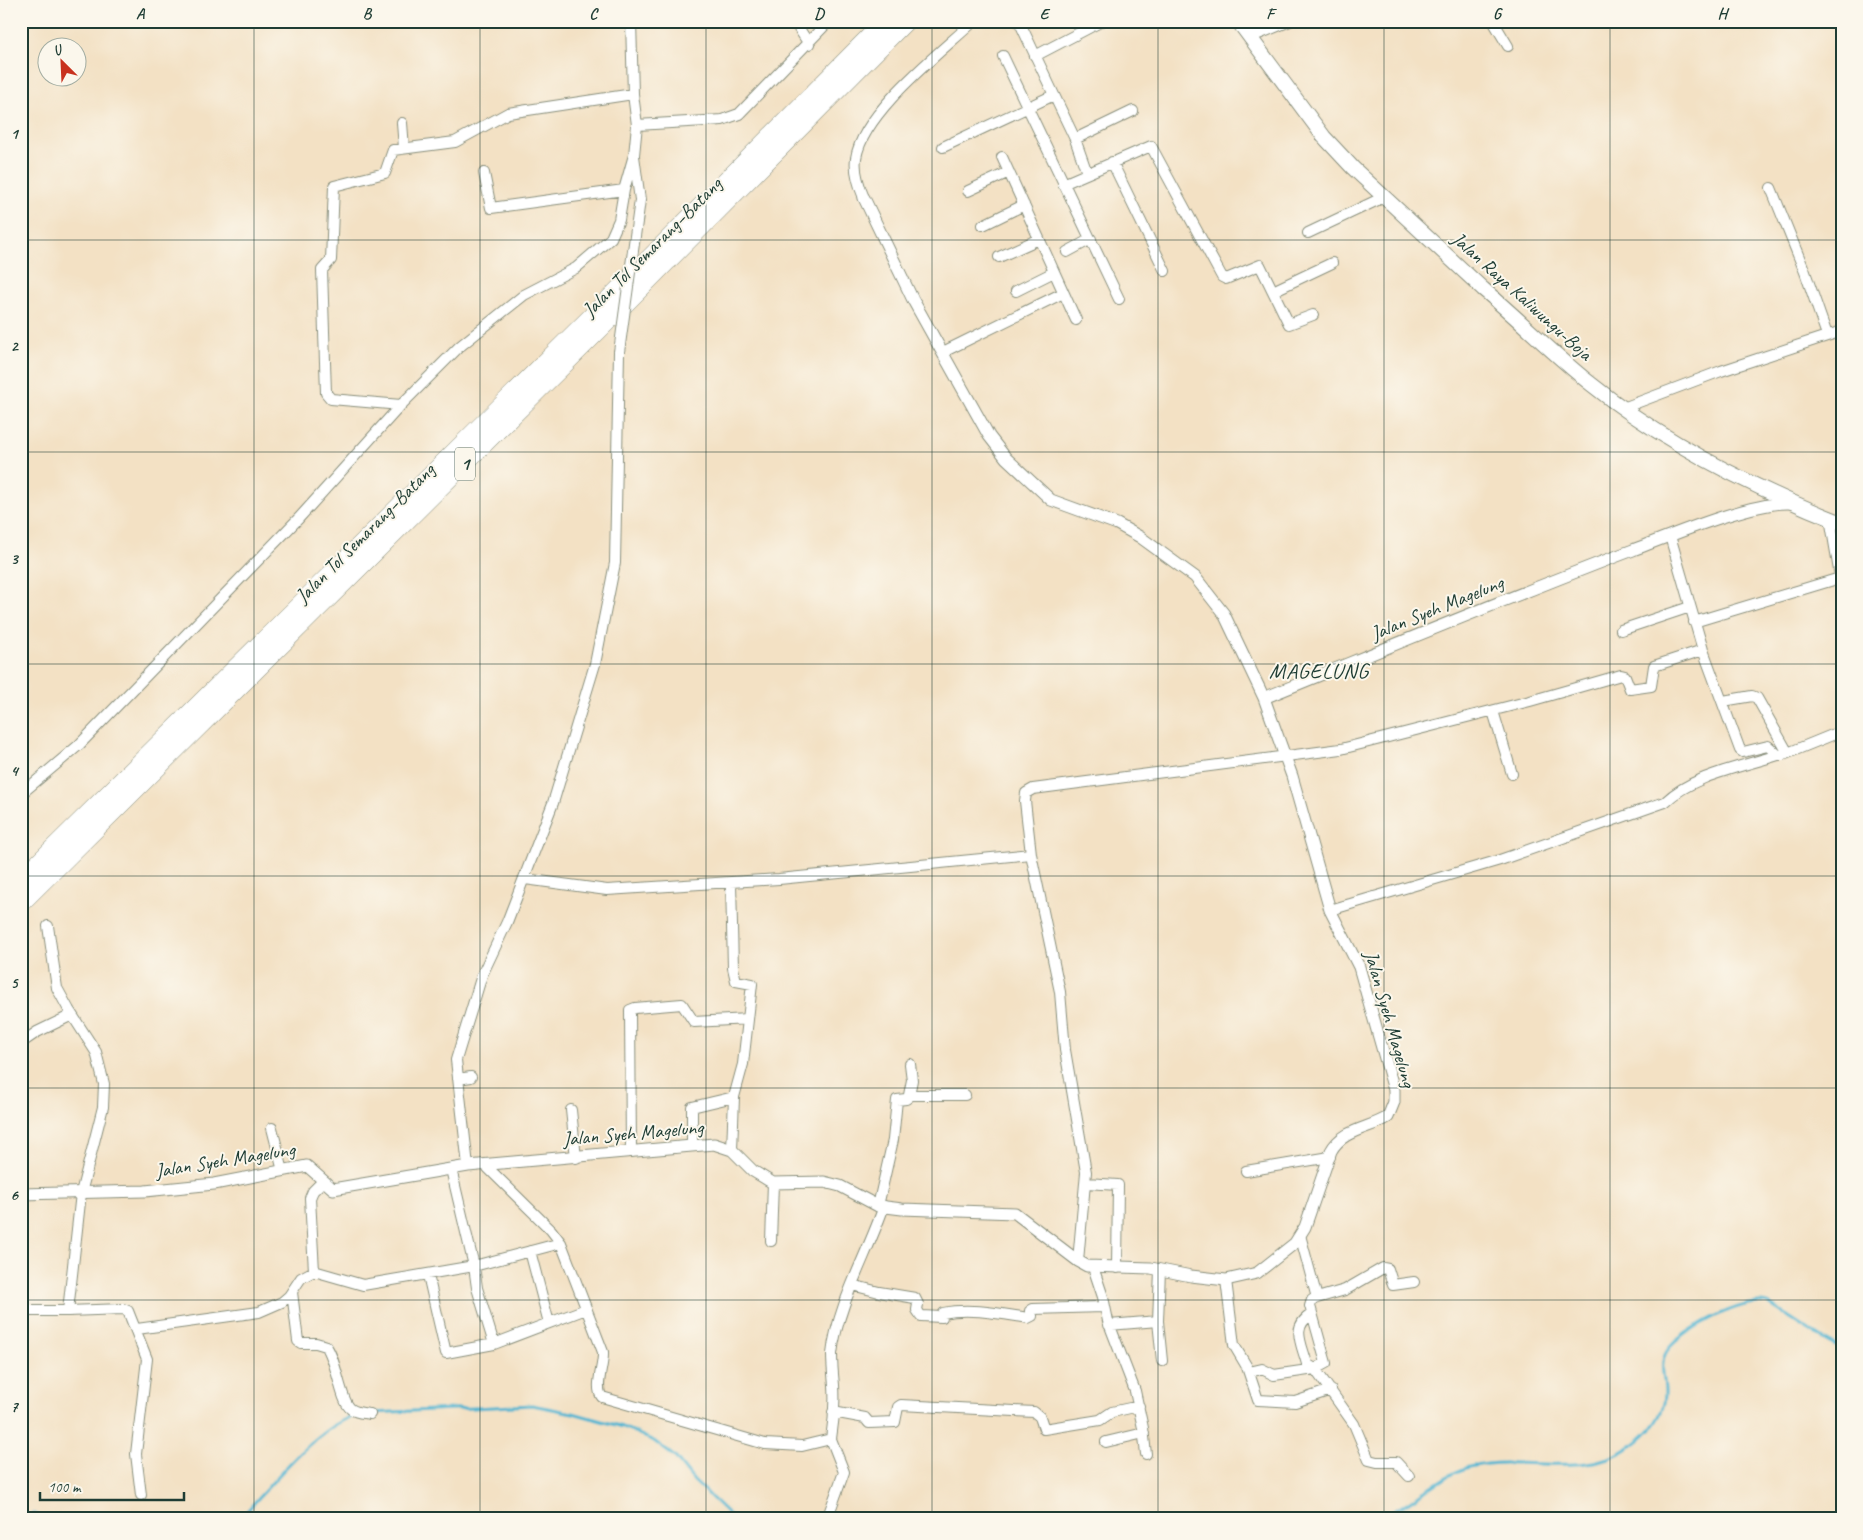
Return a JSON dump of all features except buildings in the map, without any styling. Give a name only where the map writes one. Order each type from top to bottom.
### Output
[{"type":"highway","name":"Jalan Tol Semarang–Batang","points":[[21,880],[599,309],[885,21]]},
{"type":"highway","name":"Jalan Tol Semarang–Batang","points":[[21,903],[593,337],[906,21]]},
{"type":"main road","name":"Jalan Raya Kaliwungu-Boja","points":[[1238,21],[1324,136],[1442,253],[1468,273],[1483,289],[1564,361],[1623,408],[1740,478],[1795,504],[1836,520]]},
{"type":"street","points":[[21,794],[93,731],[298,518],[401,405],[464,341],[496,319],[513,302],[576,268],[611,238],[619,220],[624,190],[634,155],[637,125],[633,94],[631,21]]},
{"type":"street","points":[[794,21],[809,44]]},
{"type":"street","points":[[637,125],[722,120],[739,114],[809,44],[829,21]]},
{"type":"street","points":[[974,21],[888,102],[866,129],[856,159],[858,182],[864,198],[914,300],[989,436],[1009,462],[1051,500],[1102,517],[1132,532],[1181,565],[1206,590],[1224,614],[1264,698]]},
{"type":"street","points":[[1019,21],[1075,139],[1087,173]]},
{"type":"street","points":[[1036,56],[1102,21]]},
{"type":"street","points":[[1249,38],[1290,21]]},
{"type":"street","points":[[1493,21],[1508,46]]},
{"type":"street","points":[[1003,56],[1119,299]]},
{"type":"street","points":[[401,405],[335,399],[328,396],[325,387],[322,270],[331,260],[334,186],[385,173],[391,152],[404,148],[455,142],[508,113],[633,94]]},
{"type":"street","points":[[943,147],[1054,95]]},
{"type":"street","points":[[1075,139],[1133,111]]},
{"type":"street","points":[[402,123],[404,148]]},
{"type":"street","points":[[1063,184],[1151,146],[1222,277],[1226,279],[1260,265],[1289,324],[1313,315]]},
{"type":"street","points":[[468,1166],[456,1056],[473,1000],[525,878],[553,803],[588,691],[614,563],[619,352],[640,200],[634,155]]},
{"type":"street","points":[[1002,157],[1076,320]]},
{"type":"street","points":[[1112,162],[1165,271]]},
{"type":"street","points":[[968,191],[1009,172]]},
{"type":"street","points":[[484,173],[491,208],[624,190]]},
{"type":"street","points":[[1771,188],[1806,272],[1827,336]]},
{"type":"street","points":[[1308,233],[1384,197]]},
{"type":"street","points":[[983,225],[1024,205]]},
{"type":"street","points":[[999,257],[1039,238]]},
{"type":"street","points":[[1067,252],[1091,239]]},
{"type":"street","points":[[1273,291],[1332,263]]},
{"type":"street","points":[[1016,291],[1054,272]]},
{"type":"street","points":[[944,352],[1063,293]]},
{"type":"street","points":[[1623,408],[1721,371],[1842,331]]},
{"type":"street","name":"Jalan Syeh Magelung","points":[[21,1194],[121,1193],[194,1186],[307,1166],[333,1189],[468,1166],[576,1158],[714,1144],[732,1150],[753,1171],[773,1183],[817,1181],[833,1184],[881,1206],[959,1213],[1016,1213],[1078,1261],[1093,1268],[1160,1270],[1205,1279],[1226,1280],[1257,1272],[1290,1248],[1300,1236],[1334,1147],[1343,1137],[1388,1117],[1394,1096],[1390,1072],[1359,967],[1330,910],[1285,755],[1264,698],[1670,536],[1750,510],[1783,503],[1795,504]]},
{"type":"street","points":[[1694,622],[1841,583],[1836,520]]},
{"type":"street","points":[[1670,536],[1703,650],[1740,750],[1743,752],[1768,746],[1783,754]]},
{"type":"street","points":[[1621,630],[1690,607]]},
{"type":"street","points":[[1078,1261],[1086,1172],[1065,1050],[1060,992],[1031,854],[1025,801],[1026,793],[1033,789],[1340,749],[1493,711],[1621,675],[1625,676],[1630,689],[1651,686],[1654,666],[1703,650]]},
{"type":"street","points":[[1723,701],[1752,696],[1757,698],[1783,754]]},
{"type":"street","points":[[1493,711],[1512,774]]},
{"type":"street","points":[[1330,910],[1509,857],[1665,802],[1676,791],[1683,790],[1702,780],[1783,754],[1842,731]]},
{"type":"street","points":[[525,878],[607,890],[730,882],[1031,854]]},
{"type":"street","points":[[730,882],[733,968],[736,981],[752,983],[743,1064],[734,1097],[732,1150]]},
{"type":"street","points":[[48,926],[57,988],[96,1052],[104,1084],[103,1107],[81,1192],[68,1311]]},
{"type":"street","points":[[631,1152],[630,1010],[640,1007],[682,1004],[694,1022],[748,1019]]},
{"type":"street","points":[[21,1043],[36,1032],[72,1014]]},
{"type":"street","points":[[909,1095],[912,1080],[910,1064]]},
{"type":"street","points":[[458,1079],[471,1077]]},
{"type":"street","points":[[827,1519],[844,1472],[831,1438],[833,1412],[832,1355],[852,1285],[870,1246],[881,1206],[893,1140],[896,1101],[909,1095],[965,1095]]},
{"type":"street","points":[[692,1145],[692,1108],[734,1097]]},
{"type":"street","points":[[571,1110],[576,1158]]},
{"type":"street","points":[[272,1128],[283,1171]]},
{"type":"street","points":[[1246,1171],[1330,1157]]},
{"type":"street","points":[[486,1166],[551,1230],[561,1243],[603,1352],[604,1367],[598,1386],[602,1397],[765,1444],[802,1446],[831,1438]]},
{"type":"street","points":[[451,1169],[474,1266],[477,1288],[494,1344]]},
{"type":"street","points":[[314,1271],[310,1198],[313,1191],[323,1181]]},
{"type":"street","points":[[771,1241],[773,1183]]},
{"type":"street","points":[[1086,1183],[1118,1185],[1117,1268]]},
{"type":"street","points":[[1300,1236],[1317,1298]]},
{"type":"street","points":[[137,1328],[249,1315],[282,1302],[292,1292],[301,1278],[314,1271],[363,1285],[474,1266],[561,1243]]},
{"type":"street","points":[[530,1251],[549,1323]]},
{"type":"street","points":[[1093,1268],[1103,1297],[1103,1307],[1125,1363],[1139,1406],[1146,1454]]},
{"type":"street","points":[[1248,1372],[1262,1369],[1274,1375],[1315,1369],[1326,1362],[1310,1303],[1317,1298],[1345,1290],[1383,1268],[1388,1269],[1393,1285],[1414,1282]]},
{"type":"street","points":[[1160,1270],[1158,1321],[1162,1361]]},
{"type":"street","points":[[428,1275],[446,1353],[494,1344],[586,1309]]},
{"type":"street","points":[[1226,1280],[1234,1345],[1248,1372],[1260,1402],[1295,1402],[1331,1390]]},
{"type":"street","points":[[852,1285],[915,1298],[918,1304],[917,1310],[921,1316],[931,1318],[942,1317],[944,1313],[952,1311],[1001,1314],[1028,1318],[1032,1316],[1030,1311],[1033,1309],[1103,1307]]},
{"type":"street","points":[[292,1292],[298,1341],[300,1343],[316,1343],[326,1346],[335,1364],[347,1405],[354,1411],[370,1414]]},
{"type":"street","points":[[21,1311],[123,1309],[131,1314],[147,1359],[136,1449],[141,1495]]},
{"type":"street","points":[[1312,1314],[1302,1321],[1299,1333],[1307,1364],[1315,1369],[1354,1424],[1370,1460],[1396,1462],[1409,1476]]},
{"type":"street","points":[[1109,1325],[1158,1321]]},
{"type":"street","points":[[833,1412],[865,1418],[869,1423],[890,1424],[895,1422],[898,1407],[901,1405],[1034,1412],[1040,1417],[1044,1429],[1100,1420],[1112,1412],[1139,1406]]},
{"type":"street","points":[[1106,1442],[1144,1433]]},
{"type":"waterway","points":[[1374,1519],[1400,1507],[1449,1476],[1474,1466],[1493,1463],[1574,1464],[1594,1462],[1612,1457],[1630,1447],[1654,1425],[1662,1411],[1665,1395],[1663,1362],[1667,1351],[1674,1343],[1698,1325],[1728,1311],[1756,1303],[1767,1304],[1813,1333],[1842,1348]]},
{"type":"waterway","points":[[372,1413],[532,1405],[573,1413],[623,1427],[654,1441],[675,1457],[694,1481],[734,1519]]},
{"type":"waterway","points":[[240,1519],[309,1445],[324,1432],[356,1415]]},
{"type":"waterway","points":[[21,1517],[35,1514],[46,1519]]},
{"type":"district","name":"MAGELUNG","points":[[1319,671]]}]
